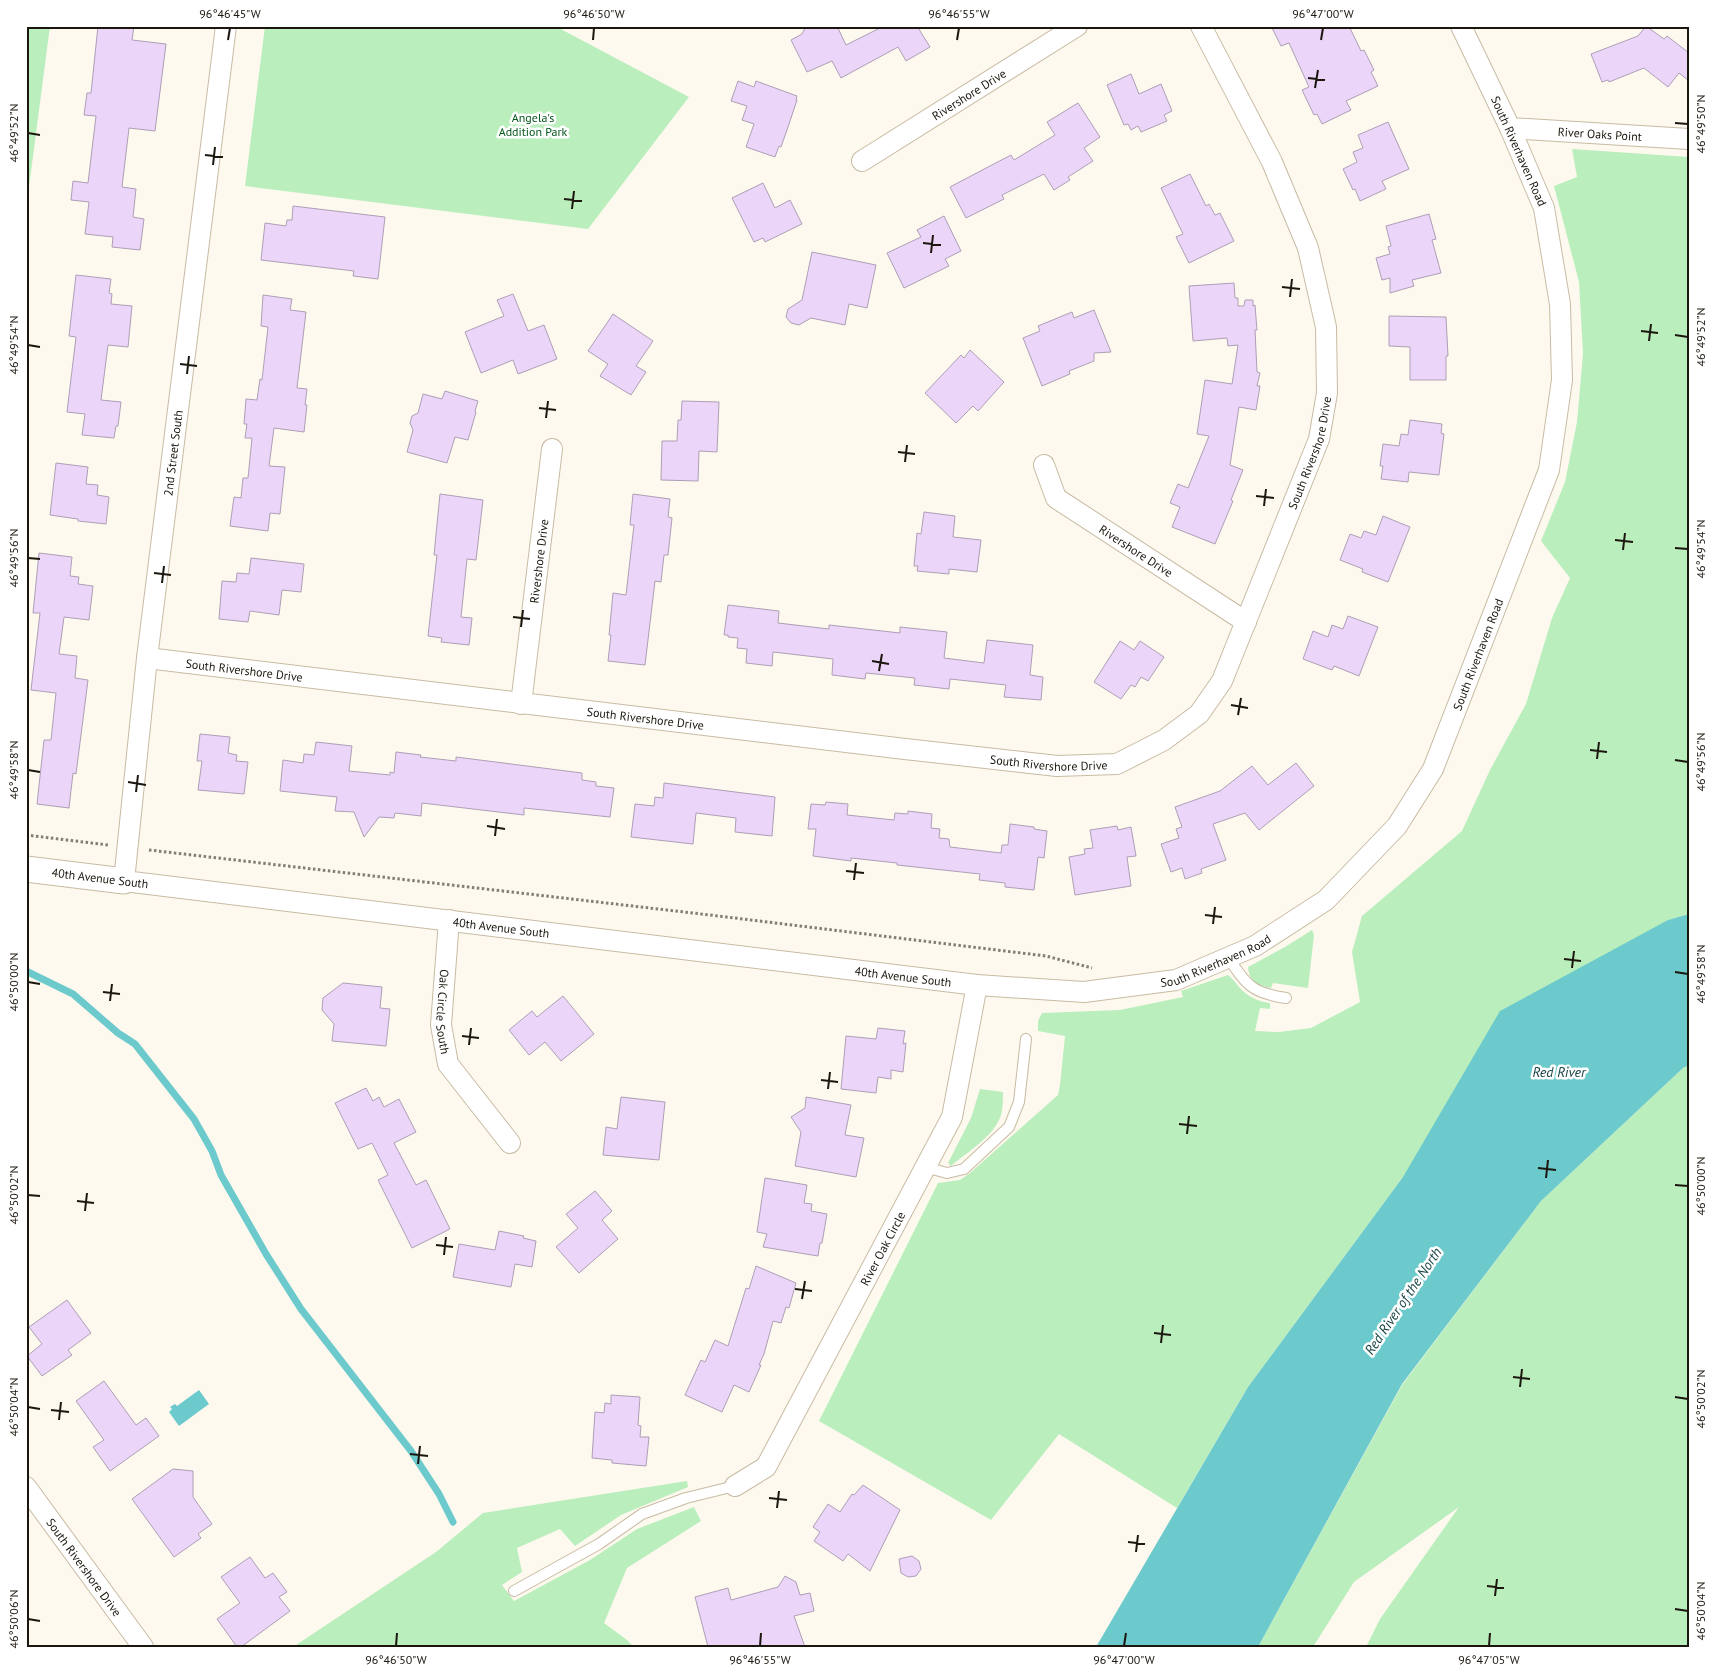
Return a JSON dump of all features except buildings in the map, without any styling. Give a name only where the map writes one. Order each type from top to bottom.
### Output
[{"type":"street","name":"2nd Street South","points":[[124,881],[147,658],[226,26]]},
{"type":"street","name":"Rivershore Drive","points":[[862,161],[1077,26]]},
{"type":"street","name":"South Rivershore Drive","points":[[147,658],[521,704],[1057,766],[1117,764],[1164,740],[1199,714],[1222,681],[1319,439],[1327,393],[1326,327],[1308,248],[1272,162],[1201,26]]},
{"type":"street","name":"South Riverhaven Road","points":[[977,985],[1084,992],[1176,980],[1255,946],[1326,900],[1396,826],[1433,769],[1549,470],[1562,380],[1560,304],[1544,208],[1510,128],[1461,26]]},
{"type":"street","name":"River Oaks Point","points":[[1510,128],[1689,139]]},
{"type":"street","name":"Rivershore Drive","points":[[521,704],[552,449]]},
{"type":"street","name":"Rivershore Drive","points":[[1044,465],[1056,498],[1246,622]]},
{"type":"street","name":"40th Avenue South","points":[[26,869],[977,985]]},
{"type":"street","name":"Oak Circle South","points":[[449,920],[441,1025],[448,1064],[510,1143]]},
{"type":"street","name":"River Oak Circle","points":[[735,1486],[766,1467],[952,1117],[977,985]]},
{"type":"street","name":"South Rivershore Drive","points":[[26,1488],[143,1647]]},
{"type":"lane","points":[[1228,957],[1249,986],[1270,996],[1286,998]]},
{"type":"lane","points":[[925,1167],[947,1174],[964,1169],[1009,1127],[1019,1102],[1026,1039]]},
{"type":"lane","points":[[514,1591],[599,1544],[642,1514],[686,1498],[735,1486]]},
{"type":"path","points":[[26,836],[1046,956],[1096,969]]},
{"type":"green space","points":[[26,26],[50,26],[26,210]]},
{"type":"green space","name":"Angela's Addition Park","points":[[265,26],[555,26],[689,97],[588,229],[245,186]]},
{"type":"green space","points":[[1572,149],[1689,157],[1689,914],[1668,920],[1403,1177],[1248,1387],[1177,1508],[1059,1434],[991,1520],[819,1421],[938,1183],[960,1180],[970,1173],[1058,1095],[1065,1036],[1038,1031],[1038,1021],[1042,1013],[1120,1010],[1183,997],[1181,991],[1228,975],[1249,996],[1259,1001],[1270,1003],[1270,1009],[1260,1008],[1255,1031],[1279,1032],[1311,1028],[1360,1002],[1352,952],[1362,916],[1462,831],[1490,770],[1526,704],[1552,618],[1570,578],[1541,541],[1565,482],[1577,422],[1583,354],[1579,282],[1554,186],[1577,177]]},
{"type":"green space","points":[[1312,930],[1314,935],[1308,988],[1273,983],[1271,988],[1258,984],[1252,979],[1248,967]]},
{"type":"green space","points":[[1689,1065],[1689,1647],[1366,1647],[1380,1619],[1459,1507],[1354,1582],[1313,1647],[1258,1647],[1402,1385],[1541,1201],[1683,1068]]},
{"type":"green space","points":[[980,1089],[1003,1092],[1001,1115],[986,1137],[951,1166],[948,1163],[971,1118]]},
{"type":"green space","points":[[687,1481],[688,1487],[621,1515],[575,1546],[560,1529],[517,1548],[522,1572],[502,1585],[514,1601],[590,1560],[637,1529],[694,1507],[701,1521],[627,1568],[604,1623],[634,1647],[293,1647],[436,1552],[483,1513]]},
{"type":"water","name":"Red River","points":[[1689,914],[1689,1065],[1683,1068],[1541,1201],[1402,1384],[1258,1647],[1096,1647],[1248,1387],[1403,1177],[1500,1011],[1668,920]]},
{"type":"water","points":[[199,1390],[209,1404],[179,1426],[169,1412],[172,1409],[170,1407],[175,1404],[177,1406]]},
{"type":"waterway","points":[[26,971],[73,994],[118,1033],[135,1044],[194,1119],[212,1151],[221,1175],[266,1254],[301,1309],[411,1451],[439,1494],[453,1522]]},
{"type":"water label","name":"Red River of the North","points":[[1403,1301]]}]
